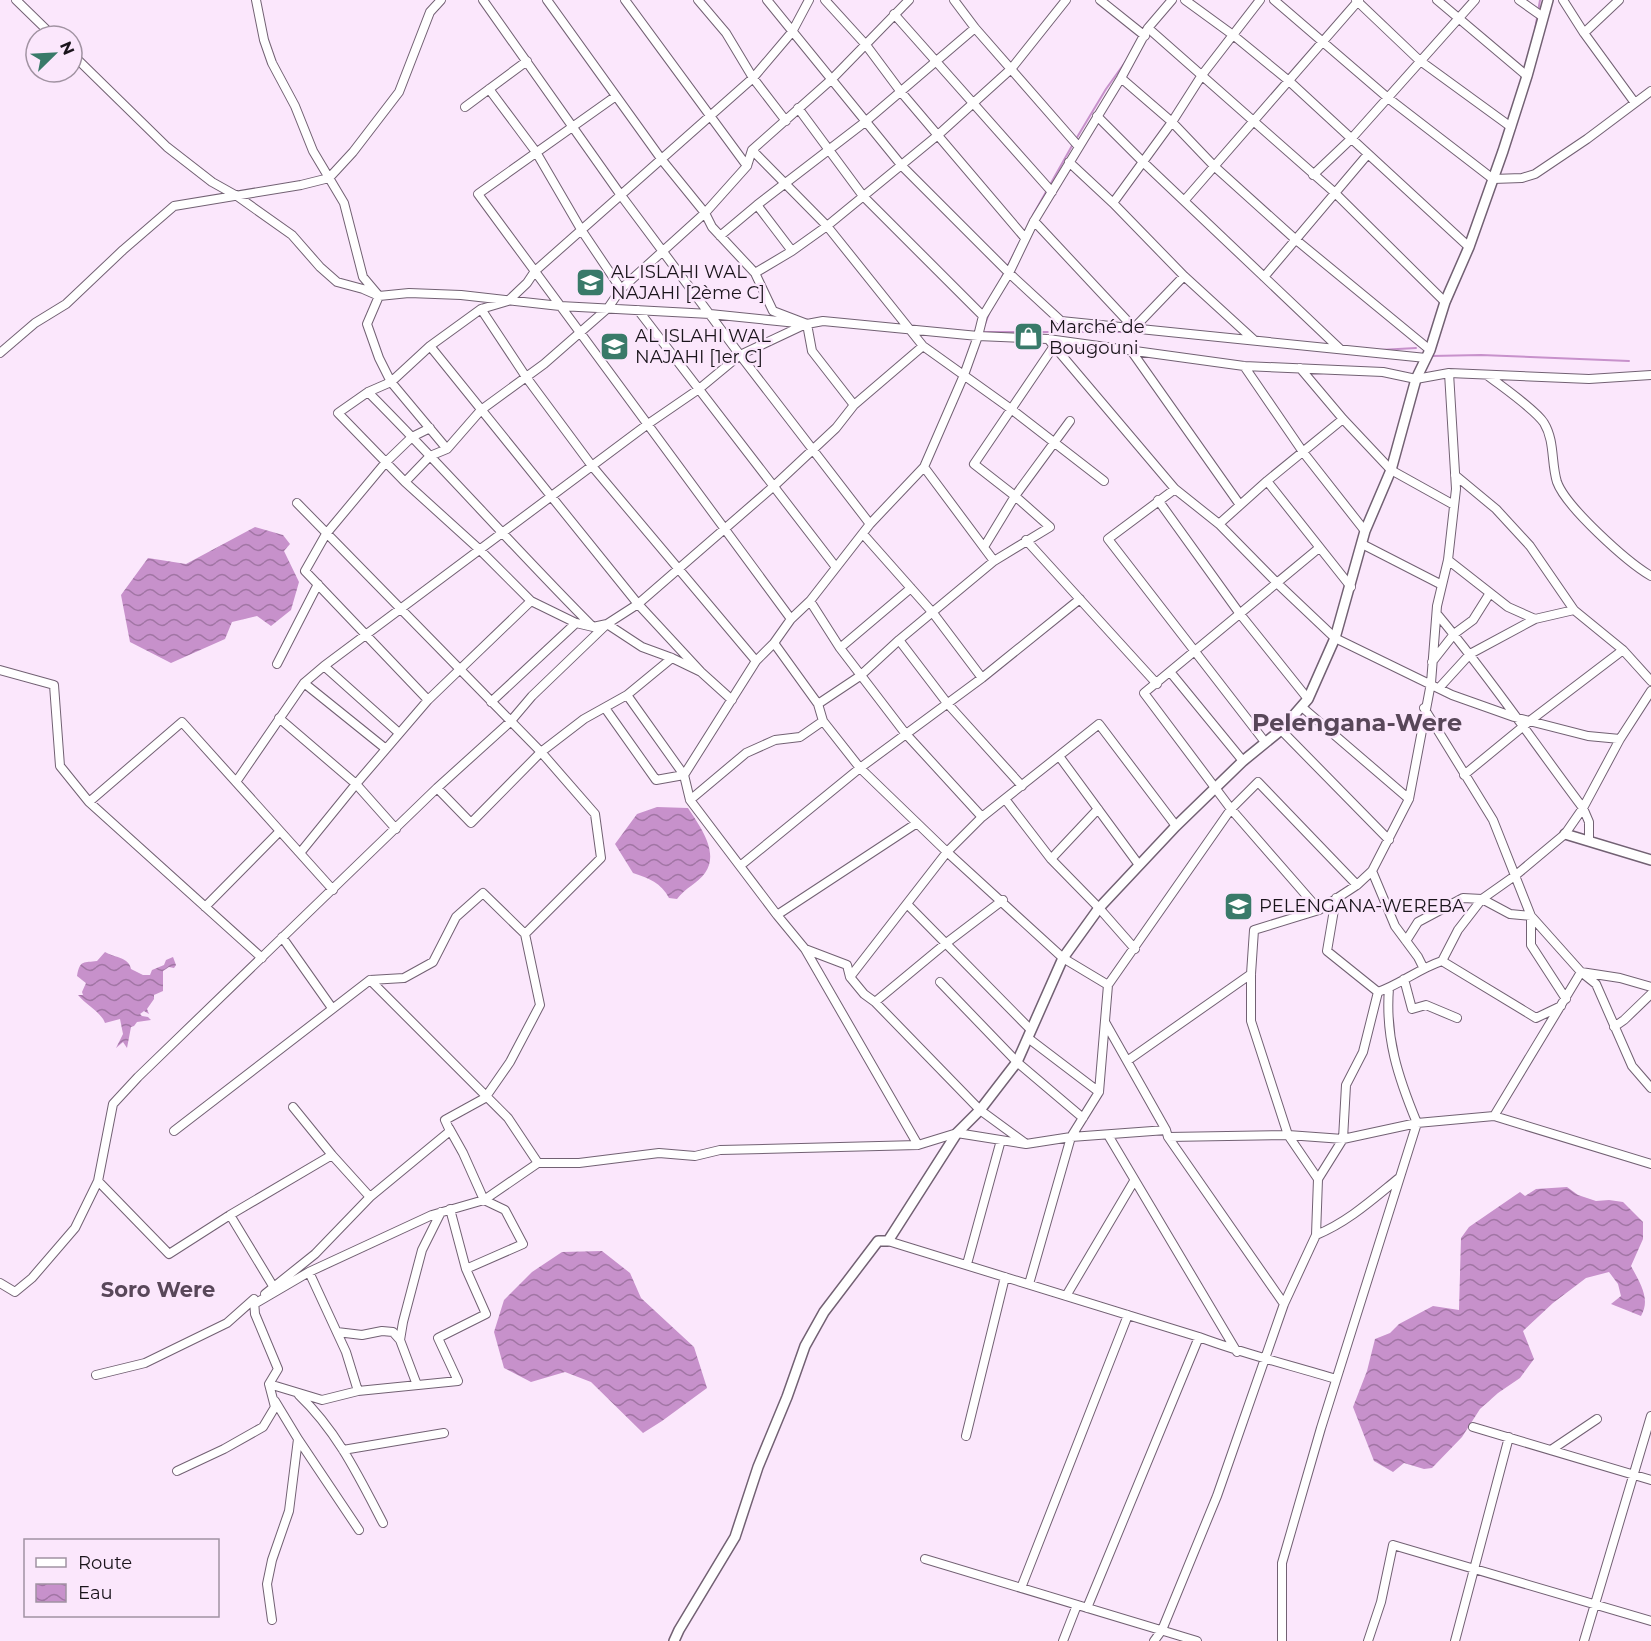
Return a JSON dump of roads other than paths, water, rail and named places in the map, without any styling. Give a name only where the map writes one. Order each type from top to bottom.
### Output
[{"type":"street","points":[[16,0],[41,24]]},
{"type":"street","points":[[256,0],[264,40],[272,63],[295,106],[313,152],[344,203],[363,277],[379,296]]},
{"type":"street","points":[[0,353],[35,323],[66,304],[174,206],[329,178],[399,92],[430,12],[441,0]]},
{"type":"street","points":[[483,0],[620,194],[870,524]]},
{"type":"street","points":[[547,0],[662,160],[705,213],[712,227],[755,273],[773,311],[807,324]]},
{"type":"street","points":[[625,0],[747,166]]},
{"type":"street","points":[[698,0],[726,33],[753,78],[786,121]]},
{"type":"street","points":[[766,0],[902,166],[1009,273],[1061,321],[1340,349],[1428,354]]},
{"type":"street","points":[[701,672],[642,647],[607,624],[593,627],[576,623],[531,601],[480,550],[405,482],[338,413],[368,392],[391,382],[430,346],[481,309],[508,301],[527,283],[535,271],[753,78],[792,32],[808,0]]},
{"type":"street","points":[[825,0],[866,45],[901,92],[1025,238]]},
{"type":"street","points":[[954,0],[1079,147]]},
{"type":"street","points":[[755,273],[792,251],[827,226],[974,104],[1011,69],[1066,0]]},
{"type":"street","points":[[1100,0],[1147,32],[1202,75],[1334,192],[1445,302]]},
{"type":"street","points":[[605,708],[656,780],[684,775],[756,661],[810,601],[870,524],[924,467],[964,375],[983,316],[1069,162],[1147,32],[1172,0]]},
{"type":"street","points":[[1185,0],[1233,35],[1289,81],[1468,248]]},
{"type":"street","points":[[1113,203],[1172,122],[1202,75],[1260,0]]},
{"type":"street","points":[[1274,0],[1388,98],[1493,179],[1522,178],[1535,174],[1651,91]]},
{"type":"street","points":[[1184,201],[1254,123],[1358,0],[1419,60],[1511,127]]},
{"type":"street","points":[[1437,0],[1527,76]]},
{"type":"street","points":[[1313,175],[1351,139],[1419,60],[1475,0]]},
{"type":"street","points":[[1519,0],[1543,17]]},
{"type":"street","points":[[888,1241],[957,1133],[980,1110],[1017,1062],[1063,957],[1099,908],[1216,786],[1281,730],[1306,704],[1335,638],[1365,531],[1391,470],[1416,379],[1428,354],[1445,302],[1468,248],[1511,127],[1548,0]]},
{"type":"street","points":[[1563,0],[1635,103]]},
{"type":"street","points":[[1584,33],[1619,0]]},
{"type":"street","points":[[405,482],[430,456],[447,449],[481,410],[544,364],[608,308],[621,289],[705,213],[747,166],[752,150],[832,79],[905,1]]},
{"type":"street","points":[[894,15],[1052,192]]},
{"type":"street","points":[[720,236],[865,122],[975,27]]},
{"type":"street","points":[[465,107],[527,61]]},
{"type":"street","points":[[84,66],[167,147],[212,182],[237,196],[292,235],[320,267],[337,282],[379,296],[409,292],[461,295],[560,306],[710,314],[807,324]]},
{"type":"street","points":[[1121,78],[1172,122],[1214,166],[1295,239],[1428,354]]},
{"type":"street","points":[[489,89],[536,152],[582,231],[621,289]]},
{"type":"street","points":[[616,96],[478,194],[792,619]]},
{"type":"street","points":[[798,108],[831,149],[863,196],[983,316]]},
{"type":"street","points":[[1097,117],[1340,349]]},
{"type":"street","points":[[752,150],[827,226],[923,346],[1011,408],[1104,481]]},
{"type":"street","points":[[1264,277],[1368,154]]},
{"type":"street","points":[[1069,162],[1113,203],[1184,276],[1254,340]]},
{"type":"street","points":[[757,205],[792,251]]},
{"type":"street","points":[[1034,221],[1134,328]]},
{"type":"street","points":[[1134,328],[1184,276]]},
{"type":"street","points":[[379,296],[368,324],[379,358],[391,382],[447,449]]},
{"type":"street","points":[[481,309],[526,377],[592,466],[756,661]]},
{"type":"street","points":[[638,310],[835,566]]},
{"type":"street","points":[[236,782],[304,683],[324,666],[648,424],[699,389],[740,355],[807,324],[823,321],[978,336],[1048,339],[1244,366],[1383,372],[1416,379],[1449,373],[1589,379],[1651,375]]},
{"type":"street","points":[[807,324],[812,351],[854,405]]},
{"type":"street","points":[[1048,339],[1175,489],[1219,524],[1335,638],[1452,695],[1514,717],[1588,736],[1620,739]]},
{"type":"street","points":[[430,346],[638,604],[701,672],[732,700]]},
{"type":"street","points":[[0,1283],[15,1292],[32,1278],[75,1228],[98,1181],[113,1104],[138,1077],[437,788],[510,722],[532,696],[607,624],[638,604],[774,486],[836,428],[854,405],[923,346]]},
{"type":"street","points":[[818,704],[860,676],[899,640],[994,561],[1050,527],[974,464],[1054,346]]},
{"type":"street","points":[[1130,349],[1240,505]]},
{"type":"street","points":[[1244,366],[1303,452],[1365,531]]},
{"type":"street","points":[[1300,368],[1391,470],[1454,505]]},
{"type":"street","points":[[1318,1179],[1288,1135],[1251,1021],[1254,930],[1319,910],[1357,885],[1372,871],[1408,799],[1424,708],[1431,683],[1437,614],[1448,560],[1454,505],[1455,475],[1449,373]]},
{"type":"street","points":[[1486,375],[1544,423],[1553,450],[1557,482],[1572,504],[1618,552],[1651,576]]},
{"type":"street","points":[[368,392],[593,627]]},
{"type":"street","points":[[1219,524],[1267,481],[1344,419]]},
{"type":"street","points":[[984,548],[1015,496],[1070,421]]},
{"type":"street","points":[[428,700],[305,571],[326,534],[386,462],[412,437],[430,428]]},
{"type":"street","points":[[924,467],[994,561]]},
{"type":"street","points":[[1455,475],[1496,509],[1530,546],[1574,610],[1623,650],[1651,681]]},
{"type":"street","points":[[1267,481],[1318,548],[1351,586]]},
{"type":"street","points":[[1175,489],[1108,539],[1265,742]]},
{"type":"street","points":[[1158,500],[1306,704],[1408,799]]},
{"type":"street","points":[[297,503],[541,753],[595,814],[601,858],[525,934]]},
{"type":"street","points":[[862,534],[933,613],[982,678]]},
{"type":"street","points":[[1026,540],[1157,684]]},
{"type":"street","points":[[1362,544],[1442,585]]},
{"type":"street","points":[[1318,548],[1278,584],[1144,693],[1231,809],[1319,910]]},
{"type":"street","points":[[1448,560],[1508,607],[1535,619]]},
{"type":"street","points":[[278,664],[318,584]]},
{"type":"street","points":[[840,648],[911,588]]},
{"type":"street","points":[[1432,662],[1454,634],[1473,620],[1490,593]]},
{"type":"street","points":[[740,866],[860,768],[982,678],[1080,599]]},
{"type":"street","points":[[300,853],[428,700],[531,601]]},
{"type":"street","points":[[810,601],[860,676],[905,733],[982,817]]},
{"type":"street","points":[[1439,688],[1470,654],[1535,619],[1574,610]]},
{"type":"street","points":[[1437,614],[1470,654],[1522,728],[1583,808],[1589,822],[1590,841]]},
{"type":"street","points":[[491,702],[576,623]]},
{"type":"street","points":[[899,640],[947,703],[1022,786]]},
{"type":"street","points":[[774,643],[818,704],[823,721],[860,768],[1063,957],[1108,986]]},
{"type":"street","points":[[1464,775],[1531,720],[1623,650]]},
{"type":"street","points":[[437,788],[471,823],[541,753],[584,719],[627,695],[672,658]]},
{"type":"street","points":[[324,666],[399,733]]},
{"type":"street","points":[[0,670],[54,685],[60,766],[89,802],[262,958]]},
{"type":"street","points":[[1171,673],[1243,761]]},
{"type":"street","points":[[304,683],[386,749]]},
{"type":"street","points":[[1378,992],[1389,988],[1423,967],[1442,961],[1458,930],[1482,899],[1516,875],[1565,834],[1583,808],[1620,739],[1651,691]]},
{"type":"street","points":[[627,695],[684,775],[690,800],[805,949],[918,1145]]},
{"type":"street","points":[[1424,708],[1493,820],[1531,916],[1531,945],[1564,1002]]},
{"type":"street","points":[[279,718],[356,784],[396,829]]},
{"type":"street","points":[[690,800],[746,753],[775,740],[800,737],[823,721]]},
{"type":"street","points":[[89,802],[182,722],[333,890]]},
{"type":"street","points":[[850,977],[948,852],[982,817],[1099,724],[1176,826]]},
{"type":"street","points":[[1281,730],[1389,840]]},
{"type":"street","points":[[1059,756],[1139,865]]},
{"type":"street","points":[[1029,1284],[1071,1137],[1099,1092],[1108,986],[1231,809],[1258,782],[1357,885]]},
{"type":"street","points":[[1005,799],[1051,859],[1135,949]]},
{"type":"street","points":[[1051,859],[1098,809]]},
{"type":"street","points":[[777,915],[917,823]]},
{"type":"street","points":[[205,907],[280,831]]},
{"type":"street","points":[[1565,834],[1651,860]]},
{"type":"street","points":[[1372,871],[1395,926],[1423,967]]},
{"type":"street","points":[[174,1131],[370,980],[404,978],[433,962],[456,917],[483,893],[525,934],[540,1005],[510,1062],[485,1098],[445,1120]]},
{"type":"street","points":[[1336,898],[1327,951],[1378,992]]},
{"type":"street","points":[[1406,941],[1418,922],[1463,898],[1482,899],[1510,914],[1531,916],[1581,972],[1596,984],[1632,1066],[1651,1088]]},
{"type":"street","points":[[875,1002],[1003,900]]},
{"type":"street","points":[[908,905],[1030,1034],[1099,1092]]},
{"type":"street","points":[[282,937],[332,1008]]},
{"type":"street","points":[[805,949],[847,965],[850,977],[864,994],[875,1002],[980,1110],[1026,1144]]},
{"type":"street","points":[[1442,961],[1536,1018],[1564,1002]]},
{"type":"street","points":[[1581,972],[1620,978],[1651,987]]},
{"type":"street","points":[[1494,1116],[1581,972]]},
{"type":"street","points":[[1127,1061],[1251,974]]},
{"type":"street","points":[[1404,978],[1412,1009],[1426,1005],[1457,1018]]},
{"type":"street","points":[[370,980],[485,1098],[508,1118],[538,1163]]},
{"type":"street","points":[[940,982],[1017,1062],[1083,1118]]},
{"type":"street","points":[[1282,1641],[1282,1563],[1336,1379],[1417,1123],[1401,1085],[1389,1039],[1389,988]]},
{"type":"street","points":[[1154,1641],[1162,1630],[1217,1496],[1284,1304],[1316,1235],[1318,1179],[1343,1139],[1346,1085],[1363,1052],[1378,992]]},
{"type":"street","points":[[1614,1026],[1624,1020],[1651,994]]},
{"type":"street","points":[[1104,1021],[1167,1134],[1284,1304]]},
{"type":"street","points":[[293,1107],[370,1197]]},
{"type":"street","points":[[255,1301],[309,1272],[441,1212],[484,1200],[538,1163],[579,1163],[659,1153],[695,1156],[720,1150],[918,1145],[957,1133],[1026,1144],[1071,1137],[1167,1134],[1288,1135],[1343,1139],[1417,1123],[1494,1116],[1651,1164]]},
{"type":"street","points":[[96,1375],[145,1363],[227,1323],[315,1254],[370,1197],[450,1131],[445,1120]]},
{"type":"street","points":[[445,1120],[484,1200],[504,1210],[523,1244],[466,1269]]},
{"type":"street","points":[[1108,1135],[1237,1352]]},
{"type":"street","points":[[967,1264],[1001,1140]]},
{"type":"street","points":[[98,1181],[169,1254],[332,1155]]},
{"type":"street","points":[[1316,1235],[1334,1228],[1359,1211],[1400,1177]]},
{"type":"street","points":[[1066,1296],[1134,1180]]},
{"type":"street","points":[[269,1384],[322,1400],[358,1391],[458,1381],[438,1338],[486,1314],[466,1269],[450,1209]]},
{"type":"street","points":[[400,1340],[422,1250],[441,1212]]},
{"type":"street","points":[[230,1215],[273,1286]]},
{"type":"street","points":[[674,1641],[735,1537],[758,1467],[805,1346],[824,1312],[878,1241],[888,1241],[967,1264],[1199,1337],[1237,1352],[1265,1357],[1336,1379]]},
{"type":"street","points":[[309,1272],[346,1352],[358,1391]]},
{"type":"street","points":[[966,1437],[1005,1276]]},
{"type":"street","points":[[255,1301],[255,1314],[278,1369],[269,1384],[274,1399],[359,1530]]},
{"type":"street","points":[[1020,1588],[1128,1315]]},
{"type":"street","points":[[337,1332],[362,1335],[382,1331],[393,1332],[400,1340],[417,1385]]},
{"type":"street","points":[[1088,1608],[1199,1337]]},
{"type":"street","points":[[297,1392],[318,1412],[344,1450],[383,1523]]},
{"type":"street","points":[[177,1471],[225,1449],[262,1427],[274,1407],[274,1399]]},
{"type":"street","points":[[1584,1641],[1651,1416]]},
{"type":"street","points":[[1551,1450],[1597,1419]]},
{"type":"street","points":[[1473,1426],[1651,1480]]},
{"type":"street","points":[[344,1450],[444,1433]]},
{"type":"street","points":[[1455,1641],[1509,1437]]},
{"type":"street","points":[[272,1620],[267,1584],[272,1560],[289,1511],[298,1439]]},
{"type":"street","points":[[1368,1641],[1381,1602],[1394,1545],[1651,1621]]},
{"type":"street","points":[[926,1559],[1197,1641]]},
{"type":"street","points":[[1064,1641],[1077,1605]]},
{"type":"water","points":[[255,527],[283,535],[290,544],[284,551],[299,582],[291,610],[271,626],[257,616],[232,622],[225,639],[171,663],[130,642],[121,595],[148,558],[186,564]]},
{"type":"water","points":[[657,807],[688,808],[702,830],[709,848],[709,865],[705,873],[677,899],[669,898],[654,882],[633,873],[615,844],[637,814]]},
{"type":"water","points":[[105,952],[125,960],[131,969],[143,975],[150,975],[152,970],[164,965],[166,960],[173,957],[176,965],[174,968],[169,967],[163,971],[163,991],[154,995],[147,1009],[149,1014],[144,1011],[140,1014],[151,1020],[137,1022],[131,1027],[127,1048],[123,1042],[116,1048],[123,1034],[120,1019],[105,1023],[100,1015],[78,995],[83,995],[86,983],[77,976],[81,964],[97,961]]},
{"type":"water","points":[[1567,1187],[1578,1195],[1596,1201],[1623,1202],[1643,1222],[1643,1239],[1631,1266],[1645,1297],[1641,1316],[1611,1304],[1621,1296],[1618,1284],[1609,1272],[1586,1278],[1553,1303],[1523,1331],[1534,1359],[1520,1378],[1480,1409],[1462,1437],[1432,1468],[1424,1469],[1404,1463],[1393,1472],[1374,1461],[1353,1407],[1367,1371],[1375,1339],[1390,1333],[1399,1324],[1433,1306],[1459,1310],[1461,1238],[1469,1227],[1520,1192],[1525,1196],[1536,1189]]},
{"type":"water","points":[[602,1251],[630,1273],[641,1298],[694,1347],[707,1388],[643,1433],[591,1382],[565,1372],[531,1382],[504,1368],[494,1332],[504,1300],[532,1272],[562,1252]]},
{"type":"waterway","points":[[1535,30],[1540,0]]},
{"type":"waterway","points":[[1076,139],[1126,61]]},
{"type":"waterway","points":[[1033,215],[1073,144]]},
{"type":"waterway","points":[[1002,277],[1020,242]]},
{"type":"waterway","points":[[1448,307],[1455,290]]},
{"type":"waterway","points":[[990,311],[982,332],[1133,332]]},
{"type":"waterway","points":[[1199,332],[1223,334]]},
{"type":"waterway","points":[[1380,350],[1416,348]]},
{"type":"waterway","points":[[1431,356],[1481,355],[1629,361]]},
{"type":"place","name":"AL ISLAHI WAL NAJAHI [2ème C]","points":[[590,282]]},
{"type":"place","name":"Marché de Bougouni","points":[[1028,337]]},
{"type":"place","name":"AL ISLAHI WAL NAJAHI [1er C]","points":[[614,346]]},
{"type":"place","name":"PELENGANA-WEREBA","points":[[1238,906]]},
{"type":"district","name":"Pelengana-Were","points":[[1357,722]]},
{"type":"district","name":"Soro Were","points":[[158,1289]]}]
